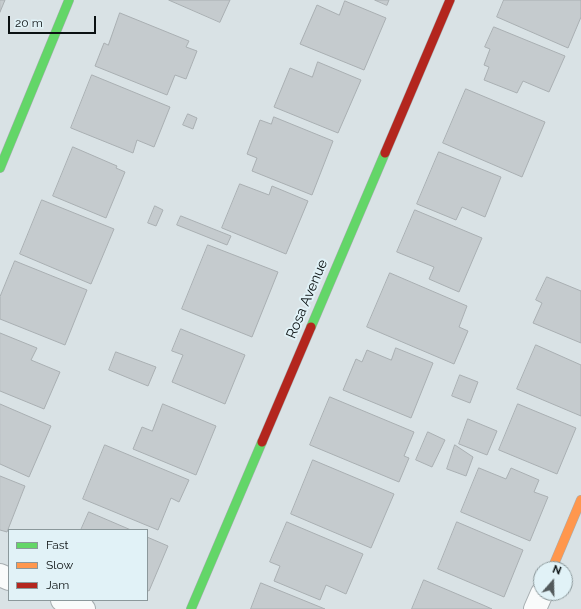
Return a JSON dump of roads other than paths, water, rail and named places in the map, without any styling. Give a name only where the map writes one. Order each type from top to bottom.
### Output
[{"type":"street","points":[[0,168],[69,0]]},
{"type":"street","name":"Rosa Avenue","points":[[190,609],[450,0]]},
{"type":"street","points":[[555,561],[581,500]]},
{"type":"street","points":[[64,601],[84,609]]}]
